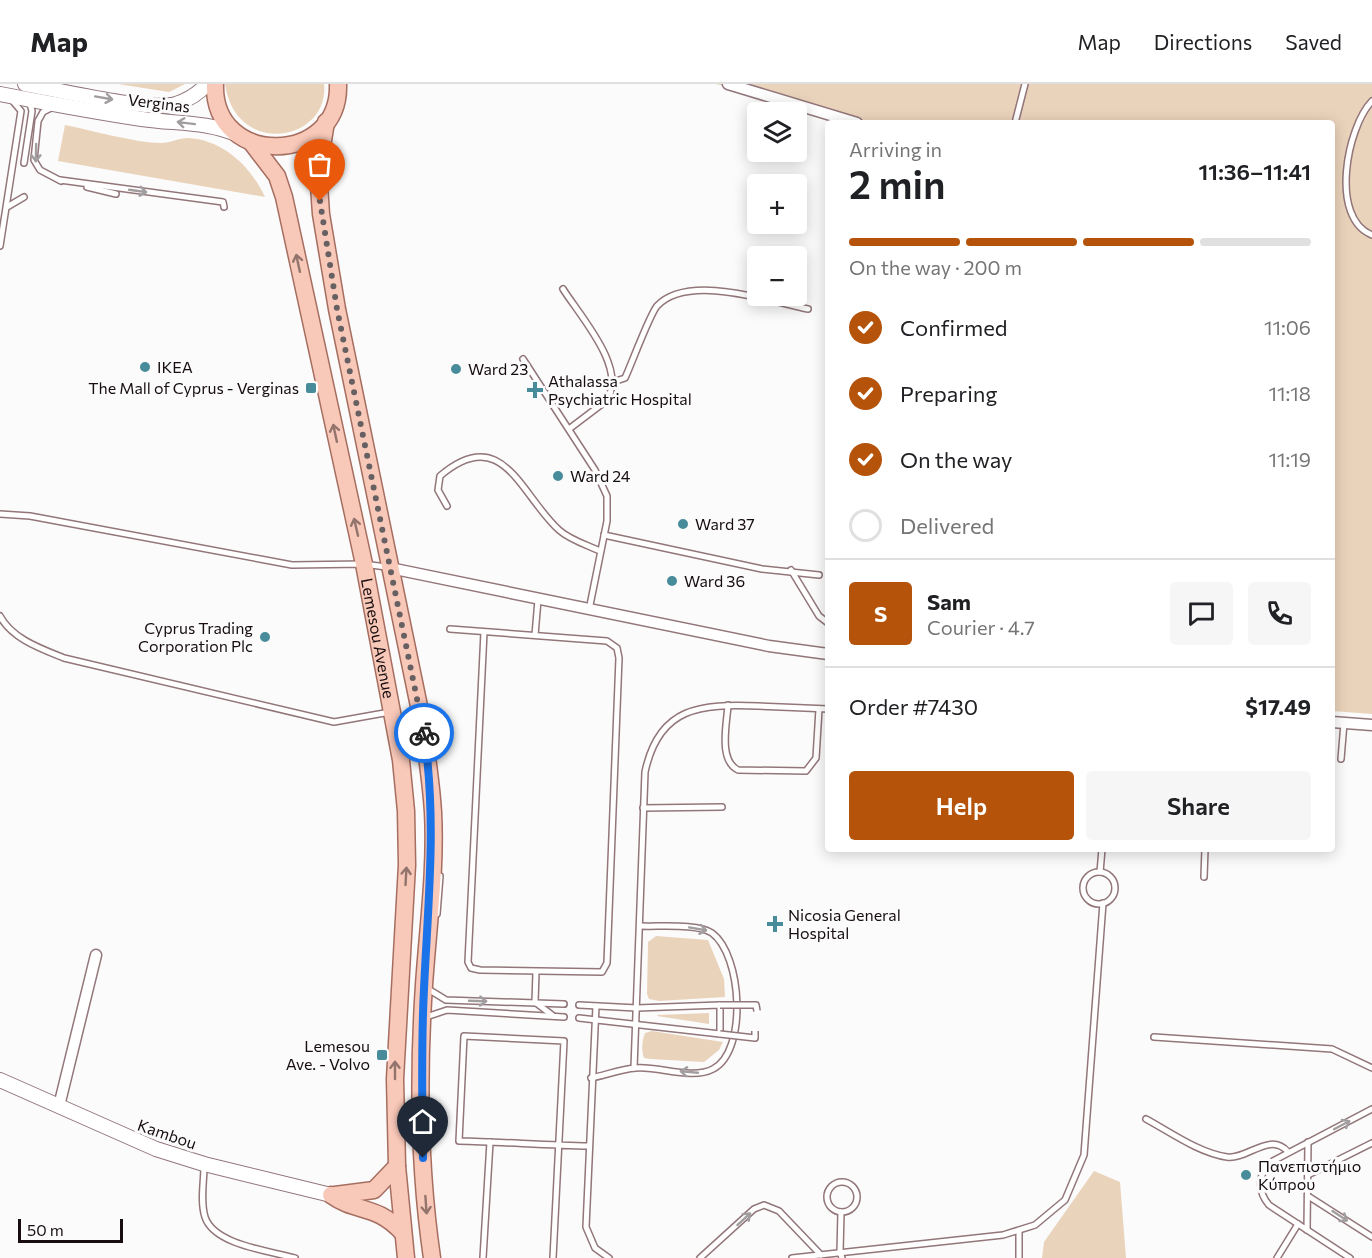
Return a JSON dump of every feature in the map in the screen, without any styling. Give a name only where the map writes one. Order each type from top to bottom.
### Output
[{"type":"main road","name":"Lemesou Avenue","points":[[215,84],[219,110],[229,126],[247,140],[277,176],[284,197],[364,564],[393,711],[406,812],[407,865],[395,1049],[397,1166],[406,1258]]},
{"type":"main road","points":[[247,140],[271,148],[292,146],[311,137],[326,122],[335,106],[340,85]]},
{"type":"main road","name":"Lemesou Avenue","points":[[326,122],[318,171],[321,214],[337,309],[421,716],[433,812],[423,1019],[423,1158],[432,1258]]},
{"type":"main road","points":[[331,1195],[374,1191],[397,1166]]},
{"type":"main road","points":[[331,1195],[345,1203],[378,1212],[403,1233]]},
{"type":"street","name":"Verginas","points":[[25,84],[147,105],[175,104],[199,93],[207,84]]},
{"type":"street","points":[[728,84],[847,120]]},
{"type":"street","name":"Verginas","points":[[1,94],[145,119],[188,122],[224,129],[247,140]]},
{"type":"street","points":[[390,568],[769,646],[825,654]]},
{"type":"street","points":[[1335,722],[1372,725]]},
{"type":"street","points":[[59,1106],[96,955]]},
{"type":"street","name":"Kambou","points":[[0,1080],[156,1149],[204,1164],[331,1195]]},
{"type":"lane","points":[[1016,120],[1025,84]]},
{"type":"lane","points":[[0,246],[21,111],[12,99],[1,94]]},
{"type":"lane","points":[[24,164],[32,111],[28,99]]},
{"type":"lane","points":[[1372,101],[1359,116],[1354,130],[1347,175],[1349,209],[1363,231],[1372,235]]},
{"type":"lane","points":[[57,104],[43,112],[38,121],[34,160],[40,170],[60,180],[116,194]]},
{"type":"lane","points":[[60,180],[223,202],[224,207]]},
{"type":"lane","points":[[7,204],[24,197]]},
{"type":"lane","points":[[563,289],[607,357],[613,382],[611,395],[606,401],[569,429]]},
{"type":"lane","points":[[613,382],[625,378],[657,307],[687,290],[706,289],[808,309]]},
{"type":"lane","points":[[523,359],[604,486],[608,507],[588,610]]},
{"type":"lane","points":[[447,506],[438,490],[440,476],[466,459],[486,458],[512,471],[562,532],[600,551]]},
{"type":"lane","points":[[0,514],[30,516],[292,565],[364,564],[390,568]]},
{"type":"lane","points":[[604,535],[762,569],[791,570],[819,575]]},
{"type":"lane","points":[[791,570],[819,616],[825,621]]},
{"type":"lane","points":[[535,635],[538,600]]},
{"type":"lane","points":[[0,616],[16,634],[35,646],[64,658],[334,722],[393,711]]},
{"type":"lane","points":[[450,629],[607,641],[615,645],[619,658],[606,967],[602,972],[474,969],[469,965],[467,958],[484,632]]},
{"type":"lane","points":[[728,705],[727,757],[731,765],[738,770],[806,771],[814,764],[817,753],[819,709]]},
{"type":"lane","points":[[634,1068],[645,772],[656,739],[667,726],[696,708],[728,705],[825,709]]},
{"type":"lane","points":[[1341,759],[1344,723]]},
{"type":"lane","points":[[643,808],[722,807]]},
{"type":"lane","points":[[1100,872],[1102,852]]},
{"type":"lane","points":[[1204,852],[1204,877]]},
{"type":"lane","points":[[1100,872],[1109,876],[1115,884],[1111,898],[1103,903],[1088,899],[1084,889],[1090,875],[1100,872]]},
{"type":"lane","points":[[792,1258],[841,1255],[1003,1235],[1035,1225],[1065,1200],[1084,1155],[1103,903]]},
{"type":"lane","points":[[591,1078],[634,1068],[701,1073],[721,1064],[734,1043],[735,976],[716,937],[703,929],[640,926]]},
{"type":"lane","points":[[534,1002],[536,972]]},
{"type":"lane","points":[[424,986],[446,1000],[564,1004]]},
{"type":"lane","points":[[534,1002],[554,1016]]},
{"type":"lane","points":[[579,1005],[637,1008],[756,1005],[757,1011]]},
{"type":"lane","points":[[720,1005],[720,1034]]},
{"type":"lane","points":[[596,1006],[586,1227],[595,1248],[609,1258]]},
{"type":"lane","points":[[423,1019],[447,1010],[564,1017]]},
{"type":"lane","points":[[579,1018],[637,1022],[755,1038],[755,1031]]},
{"type":"lane","points":[[553,1258],[560,1146],[564,1041],[464,1036],[459,1141],[560,1146],[588,1146]]},
{"type":"lane","points":[[1154,1037],[1332,1049],[1372,1068]]},
{"type":"lane","points":[[1350,1258],[1269,1205],[1261,1188],[1262,1173],[1267,1165],[1288,1152],[1372,1109]]},
{"type":"lane","points":[[1146,1119],[1203,1149],[1229,1158],[1265,1145],[1279,1146],[1288,1152]]},
{"type":"lane","points":[[483,1258],[490,1142]]},
{"type":"lane","points":[[1307,1230],[1308,1142]]},
{"type":"lane","points":[[1308,1175],[1372,1143]]},
{"type":"lane","points":[[204,1164],[203,1205],[209,1226],[215,1233],[227,1240],[296,1258]]},
{"type":"lane","points":[[844,1182],[853,1186],[856,1201],[850,1209],[841,1212],[832,1209],[826,1196],[834,1184],[844,1182]]},
{"type":"lane","points":[[1308,1196],[1372,1237]]},
{"type":"lane","points":[[700,1258],[754,1209],[764,1205],[779,1211],[821,1255]]},
{"type":"lane","points":[[841,1212],[841,1255]]},
{"type":"lane","points":[[1277,1258],[1298,1224]]},
{"type":"lane","points":[[1019,1231],[1019,1258]]},
{"type":"shaded area","points":[[118,84],[185,84],[169,92]]},
{"type":"shaded area","points":[[225,84],[324,84],[322,103],[313,119],[298,129],[281,134],[263,132],[246,124],[233,108]]},
{"type":"shaded area","points":[[716,84],[1372,84],[1372,714],[1335,711],[1335,120],[858,120],[807,107],[807,102],[787,102]]},
{"type":"shaded area","points":[[65,125],[126,139],[164,143],[188,138],[213,144],[235,157],[244,166],[265,197],[58,161]]},
{"type":"shaded area","points":[[656,936],[708,940],[724,979],[725,997],[659,1001],[649,999],[647,994],[648,942]]},
{"type":"shaded area","points":[[709,1013],[709,1024],[657,1016],[658,1015]]},
{"type":"shaded area","points":[[652,1031],[723,1042],[719,1050],[704,1062],[644,1058],[642,1049],[644,1036],[645,1033]]},
{"type":"shaded area","points":[[1094,1171],[1120,1182],[1126,1258],[1042,1258],[1044,1242]]},
{"type":"way so far","points":[[320,201],[337,309],[424,733]]},
{"type":"place","name":"IKEA","points":[[145,367]]},
{"type":"place","name":"Ward 23","points":[[456,369]]},
{"type":"place","name":"The Mall of Cyprus - Verginas","points":[[311,388]]},
{"type":"place","name":"Athalassa Psychiatric Hospital","points":[[535,390]]},
{"type":"place","name":"Ward 24","points":[[558,476]]},
{"type":"place","name":"Ward 37","points":[[683,524]]},
{"type":"place","name":"Ward 36","points":[[672,581]]},
{"type":"place","name":"Cyprus Trading Corporation Plc","points":[[265,637]]},
{"type":"place","name":"Nicosia General Hospital","points":[[775,924]]},
{"type":"place","name":"Lemesou Ave. - Volvo","points":[[382,1055]]},
{"type":"place","name":"Πανεπιστήμιο Κύπρου","points":[[1246,1175]]},
{"type":"route","points":[[423,1158],[423,1019],[430,916],[433,812],[424,733]]}]
